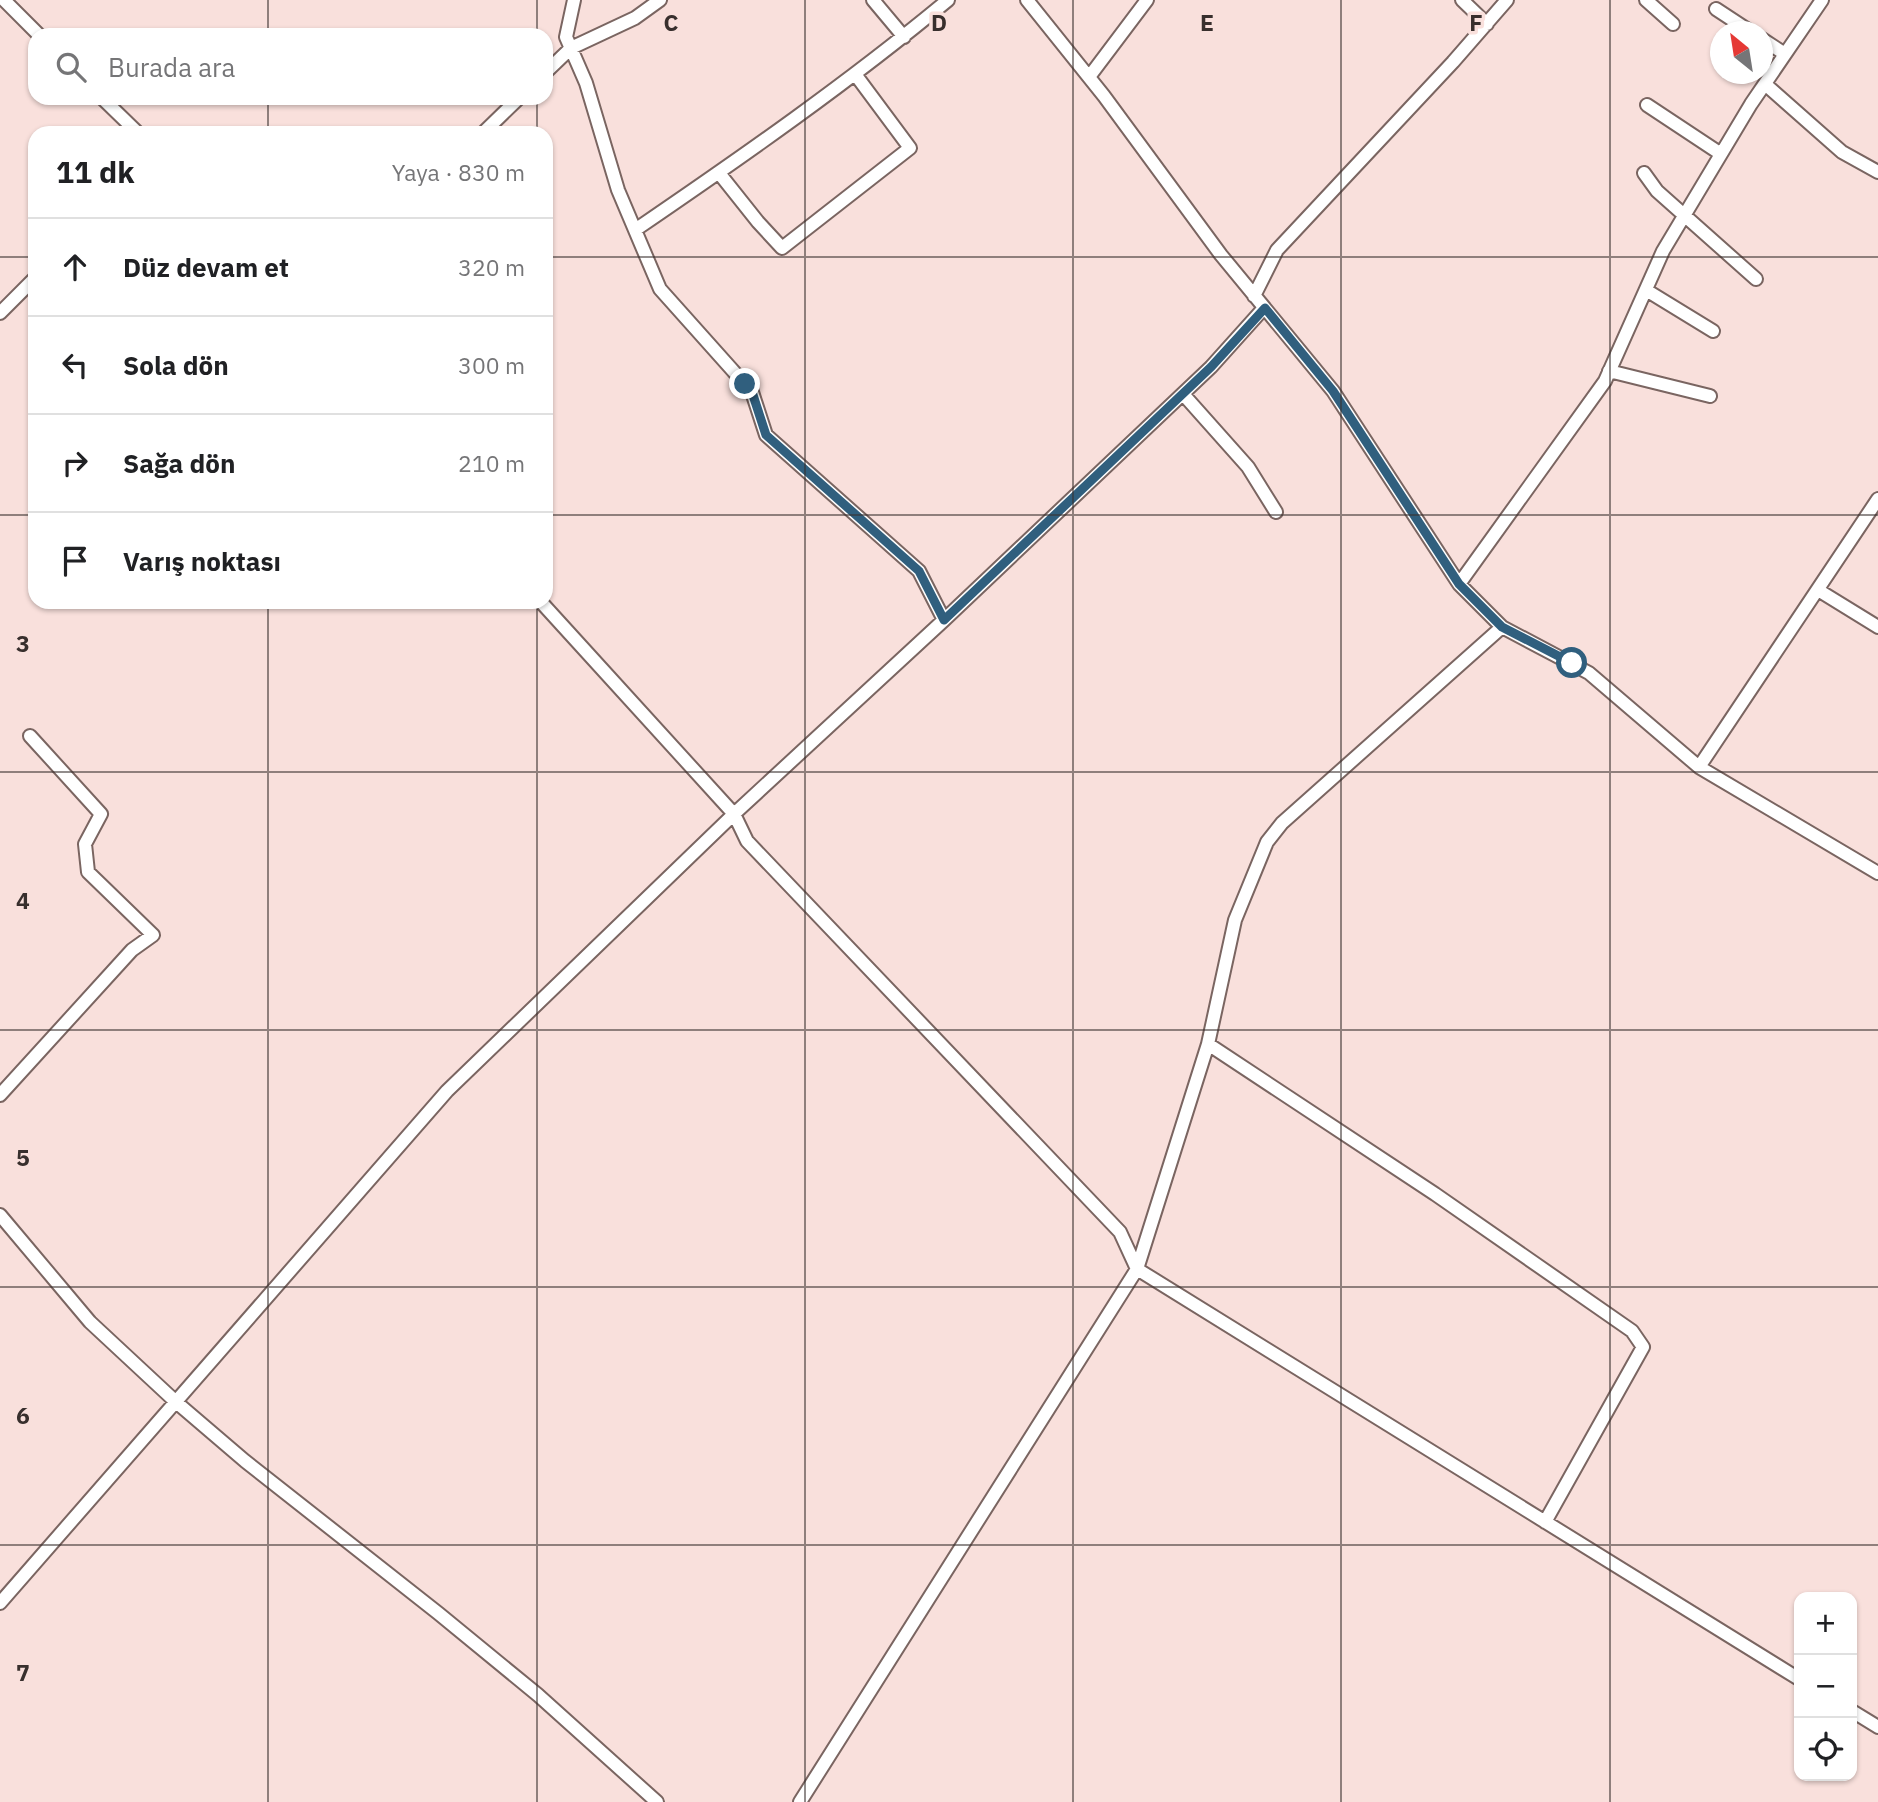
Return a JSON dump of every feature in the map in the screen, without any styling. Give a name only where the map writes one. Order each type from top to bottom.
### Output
[{"type":"street","points":[[4,0],[32,28]]},
{"type":"street","points":[[574,0],[566,37],[586,83],[618,190],[660,289],[752,392],[766,435],[919,571],[944,620]]},
{"type":"street","points":[[553,65],[570,48],[635,18],[660,0]]},
{"type":"street","points":[[873,0],[904,37]]},
{"type":"street","points":[[635,230],[855,74],[948,0]]},
{"type":"street","points":[[1027,0],[1089,77],[1221,255],[1333,391],[1459,584],[1502,627],[1589,673],[1699,768],[1878,873]]},
{"type":"street","points":[[1089,77],[1147,0]]},
{"type":"street","points":[[1462,0],[1487,24]]},
{"type":"street","points":[[1254,296],[1277,250],[1507,0]]},
{"type":"street","points":[[1646,0],[1673,24]]},
{"type":"street","points":[[1773,72],[1822,0]]},
{"type":"street","points":[[1716,9],[1734,21]]},
{"type":"street","points":[[1773,46],[1785,54]]},
{"type":"street","points":[[719,173],[782,248],[910,148],[855,74]]},
{"type":"street","points":[[1459,584],[1605,381],[1663,251],[1765,84],[1842,152],[1878,172]]},
{"type":"street","points":[[109,105],[131,126]]},
{"type":"street","points":[[491,126],[512,105]]},
{"type":"street","points":[[1647,105],[1721,154]]},
{"type":"street","points":[[1644,173],[1657,191],[1756,279]]},
{"type":"street","points":[[0,313],[28,285]]},
{"type":"street","points":[[1646,290],[1713,331]]},
{"type":"street","points":[[0,1603],[447,1091],[734,814],[1183,394],[1265,308]]},
{"type":"street","points":[[1609,371],[1710,396]]},
{"type":"street","points":[[1183,394],[1248,467],[1276,512]]},
{"type":"street","points":[[1699,768],[1876,507]]},
{"type":"street","points":[[1818,590],[1878,627]]},
{"type":"street","points":[[547,609],[734,814],[747,841],[1120,1232],[1137,1269],[1794,1676]]},
{"type":"street","points":[[800,1802],[1137,1269],[1208,1044],[1235,920],[1267,842],[1282,823],[1502,627]]},
{"type":"street","points":[[0,1095],[131,950],[153,935],[88,873],[85,844],[101,814],[30,736]]},
{"type":"street","points":[[1208,1044],[1435,1194],[1632,1331],[1643,1347],[1545,1522]]},
{"type":"street","points":[[0,1215],[90,1322],[176,1402],[245,1461],[538,1695],[657,1802]]},
{"type":"street","points":[[1857,1714],[1878,1727]]},
{"type":"route","points":[[745,384],[752,392],[766,435],[919,571],[944,620],[1211,367],[1265,308],[1333,391],[1459,584],[1502,627],[1572,663]]}]
